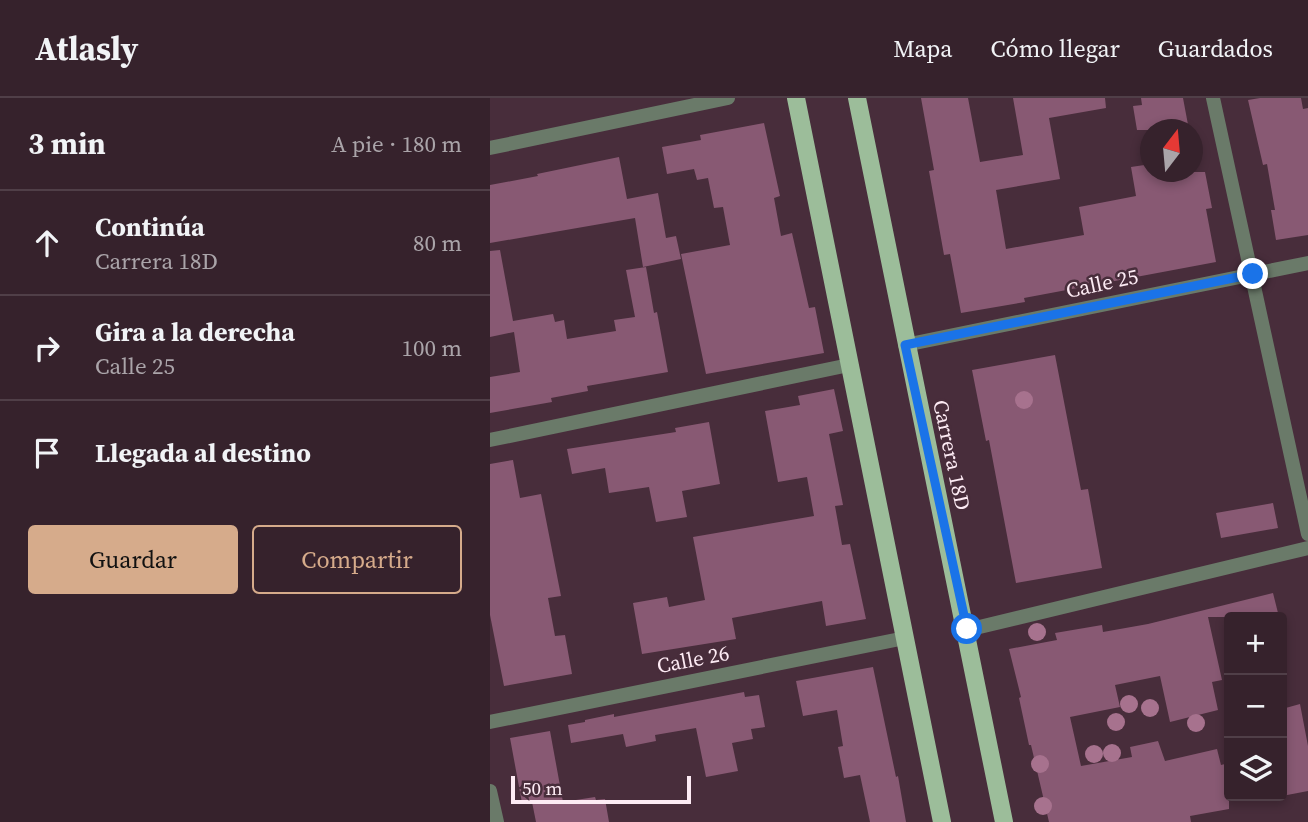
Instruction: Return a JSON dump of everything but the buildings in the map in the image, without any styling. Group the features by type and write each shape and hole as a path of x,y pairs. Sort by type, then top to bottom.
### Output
{"main road":[{"path":"796,98 942,822"},
{"name":"Carrera 18D","path":"857,98 905,345 967,629 1004,822"}],"street":[{"path":"490,148 728,98"},
{"path":"1213,98 1308,534"},
{"name":"Calle 25","path":"905,345 1308,263"},
{"path":"490,440 849,365"},
{"path":"967,629 1308,548"},
{"name":"Calle 26","path":"490,722 905,638"},
{"path":"490,791 497,822"}],"route":[{"path":"967,629 905,345 1253,274"}]}
